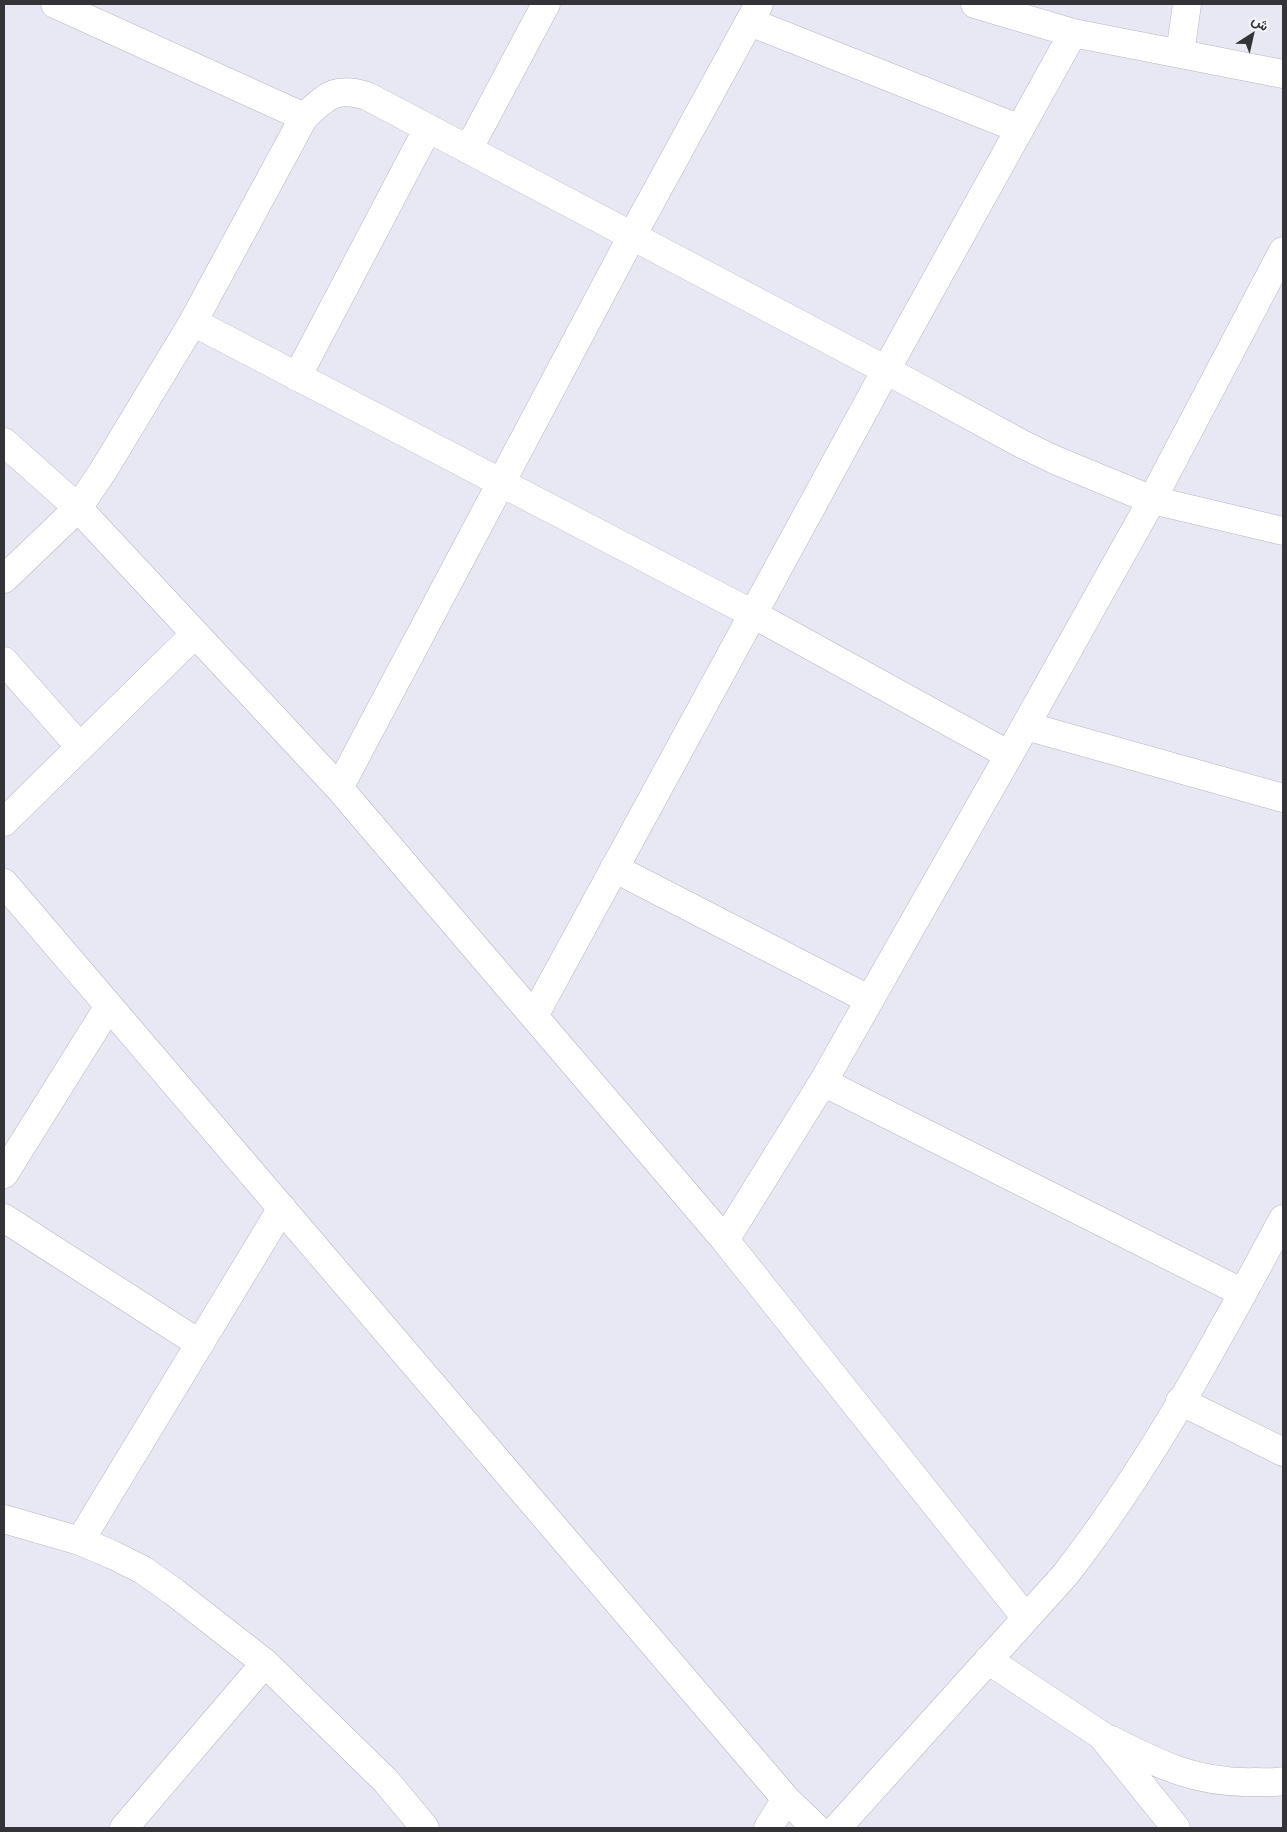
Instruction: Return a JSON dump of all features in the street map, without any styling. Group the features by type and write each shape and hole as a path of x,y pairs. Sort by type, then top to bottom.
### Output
{"street":[{"path":"55,4 304,117"},
{"path":"468,150 546,4"},
{"path":"975,4 1074,33 1283,74"},
{"path":"1180,54 1187,4"},
{"path":"339,788 632,236 754,13 1020,129"},
{"path":"534,1016 886,370 1074,33"},
{"path":"4,579 78,508 193,322 304,117 322,101 335,93 352,92 367,96 1055,460 1152,500 1283,531"},
{"path":"297,376 428,128"},
{"path":"725,1240 823,1082 1026,726 1152,500 1283,251"},
{"path":"193,322 753,614 1009,755"},
{"path":"4,442 78,508 339,788 725,1240 1026,1618"},
{"path":"4,822 195,634"},
{"path":"4,660 80,747"},
{"path":"1026,726 1283,798"},
{"path":"614,868 870,1000"},
{"path":"4,882 786,1799 816,1828"},
{"path":"4,1174 109,1006"},
{"path":"823,1082 1243,1293"},
{"path":"80,1541 282,1208"},
{"path":"4,1218 200,1344"},
{"path":"837,1828 1065,1574 1092,1540 1142,1468 1243,1293 1283,1219"},
{"path":"1180,1402 1283,1452"},
{"path":"4,1518 80,1541 113,1555 144,1570 174,1592 264,1663 386,1781 425,1828"},
{"path":"988,1660 1101,1735 1161,1765 1204,1779 1240,1783 1283,1781"},
{"path":"124,1828 264,1663"},
{"path":"1101,1735 1176,1828"},
{"path":"768,1828 786,1799"}]}
